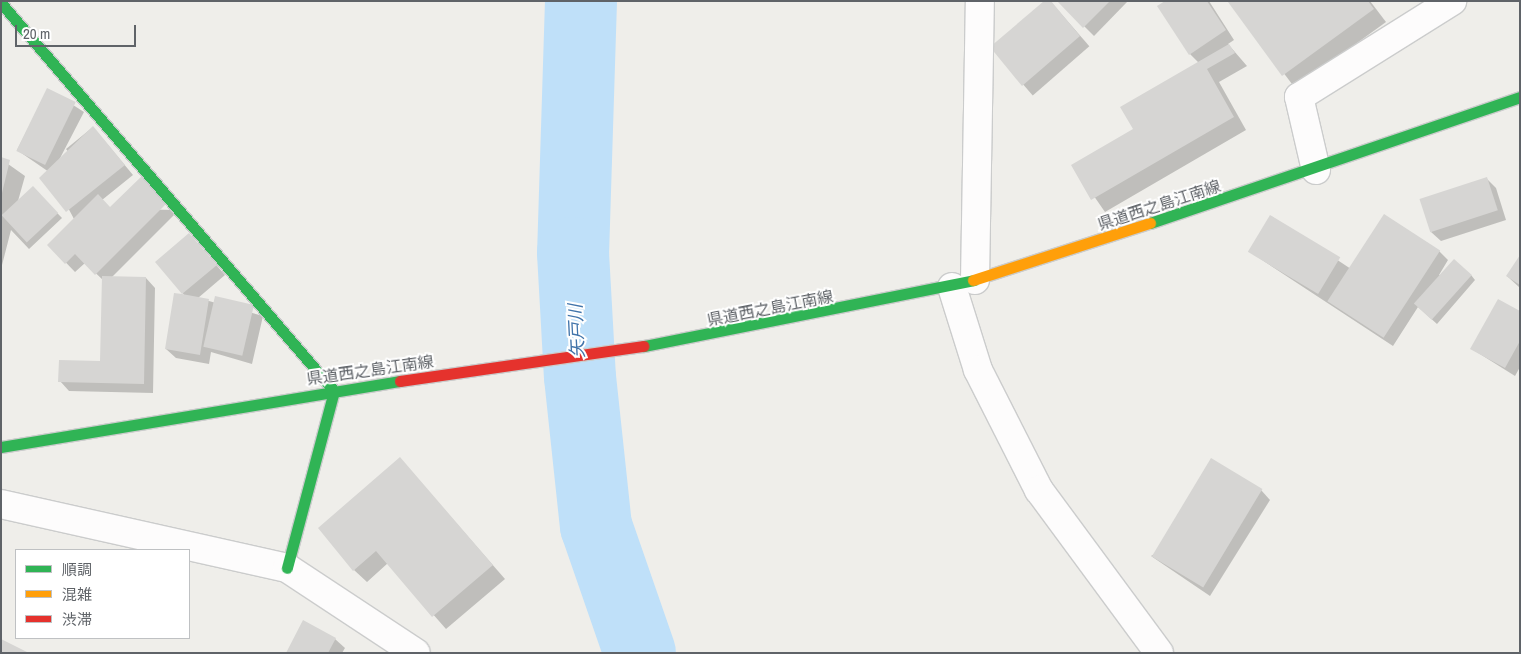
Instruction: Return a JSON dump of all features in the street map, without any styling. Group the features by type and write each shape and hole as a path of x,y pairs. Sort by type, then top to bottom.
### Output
{"main road":[{"path":"1,3 334,391 287,568"},
{"name":"県道西之島江南線","path":"1,447 334,391 683,340 963,283 1316,170 1520,97"}],"street":[{"path":"980,1 963,283 978,370 1039,490 1159,653"},
{"path":"1316,170 1299,97 1452,1"},
{"path":"1,504 287,568 416,653"}],"building":[{"path":"1044,1 1051,1 1080,36 1022,86 990,47"},
{"path":"1057,1 1110,1 1083,28"},
{"path":"1165,1 1207,1 1226,30 1189,55 1157,6"},
{"path":"1368,1 1374,9 1282,76 1228,2"},
{"path":"1229,44 1235,53 1207,69 1234,117 1091,200 1071,165 1133,129 1120,107"},
{"path":"47,88 76,102 45,165 16,151"},
{"path":"93,126 125,165 66,212 39,178"},
{"path":"1,157 10,160 2,193 1,192"},
{"path":"145,173 171,199 95,275 75,254 65,264 47,245 98,194 110,207"},
{"path":"1487,177 1498,210 1430,232 1419,199"},
{"path":"33,186 58,213 27,242 2,215"},
{"path":"1384,214 1440,250 1384,338 1327,301"},
{"path":"1270,215 1340,257 1318,294 1248,252"},
{"path":"189,233 217,265 182,294 155,262"},
{"path":"1520,255 1520,285 1506,276"},
{"path":"1454,259 1472,275 1432,320 1414,304"},
{"path":"102,276 146,277 144,384 58,382 59,360 100,361"},
{"path":"174,293 209,299 200,355 165,349"},
{"path":"215,296 254,305 242,356 203,347"},
{"path":"1498,299 1520,311 1520,341 1505,368 1470,349"},
{"path":"400,457 493,565 432,617 376,551 353,571 318,528"},
{"path":"1211,458 1262,489 1203,587 1152,557"},
{"path":"303,620 336,638 328,653 286,653"},
{"path":"1,639 29,653 1,653"}],"waterway":[{"name":"矢戸川","path":"581,1 573,253 580,377 596,526 640,653"}],"traffic: fast":[{"path":"1,3 334,391 287,568"},
{"path":"1150,223 1520,97"},
{"path":"644,346 973,280"},
{"path":"1,447 400,381"}],"traffic: slow":[{"path":"973,280 1150,223"}],"traffic: jam":[{"path":"400,381 644,346"}]}
